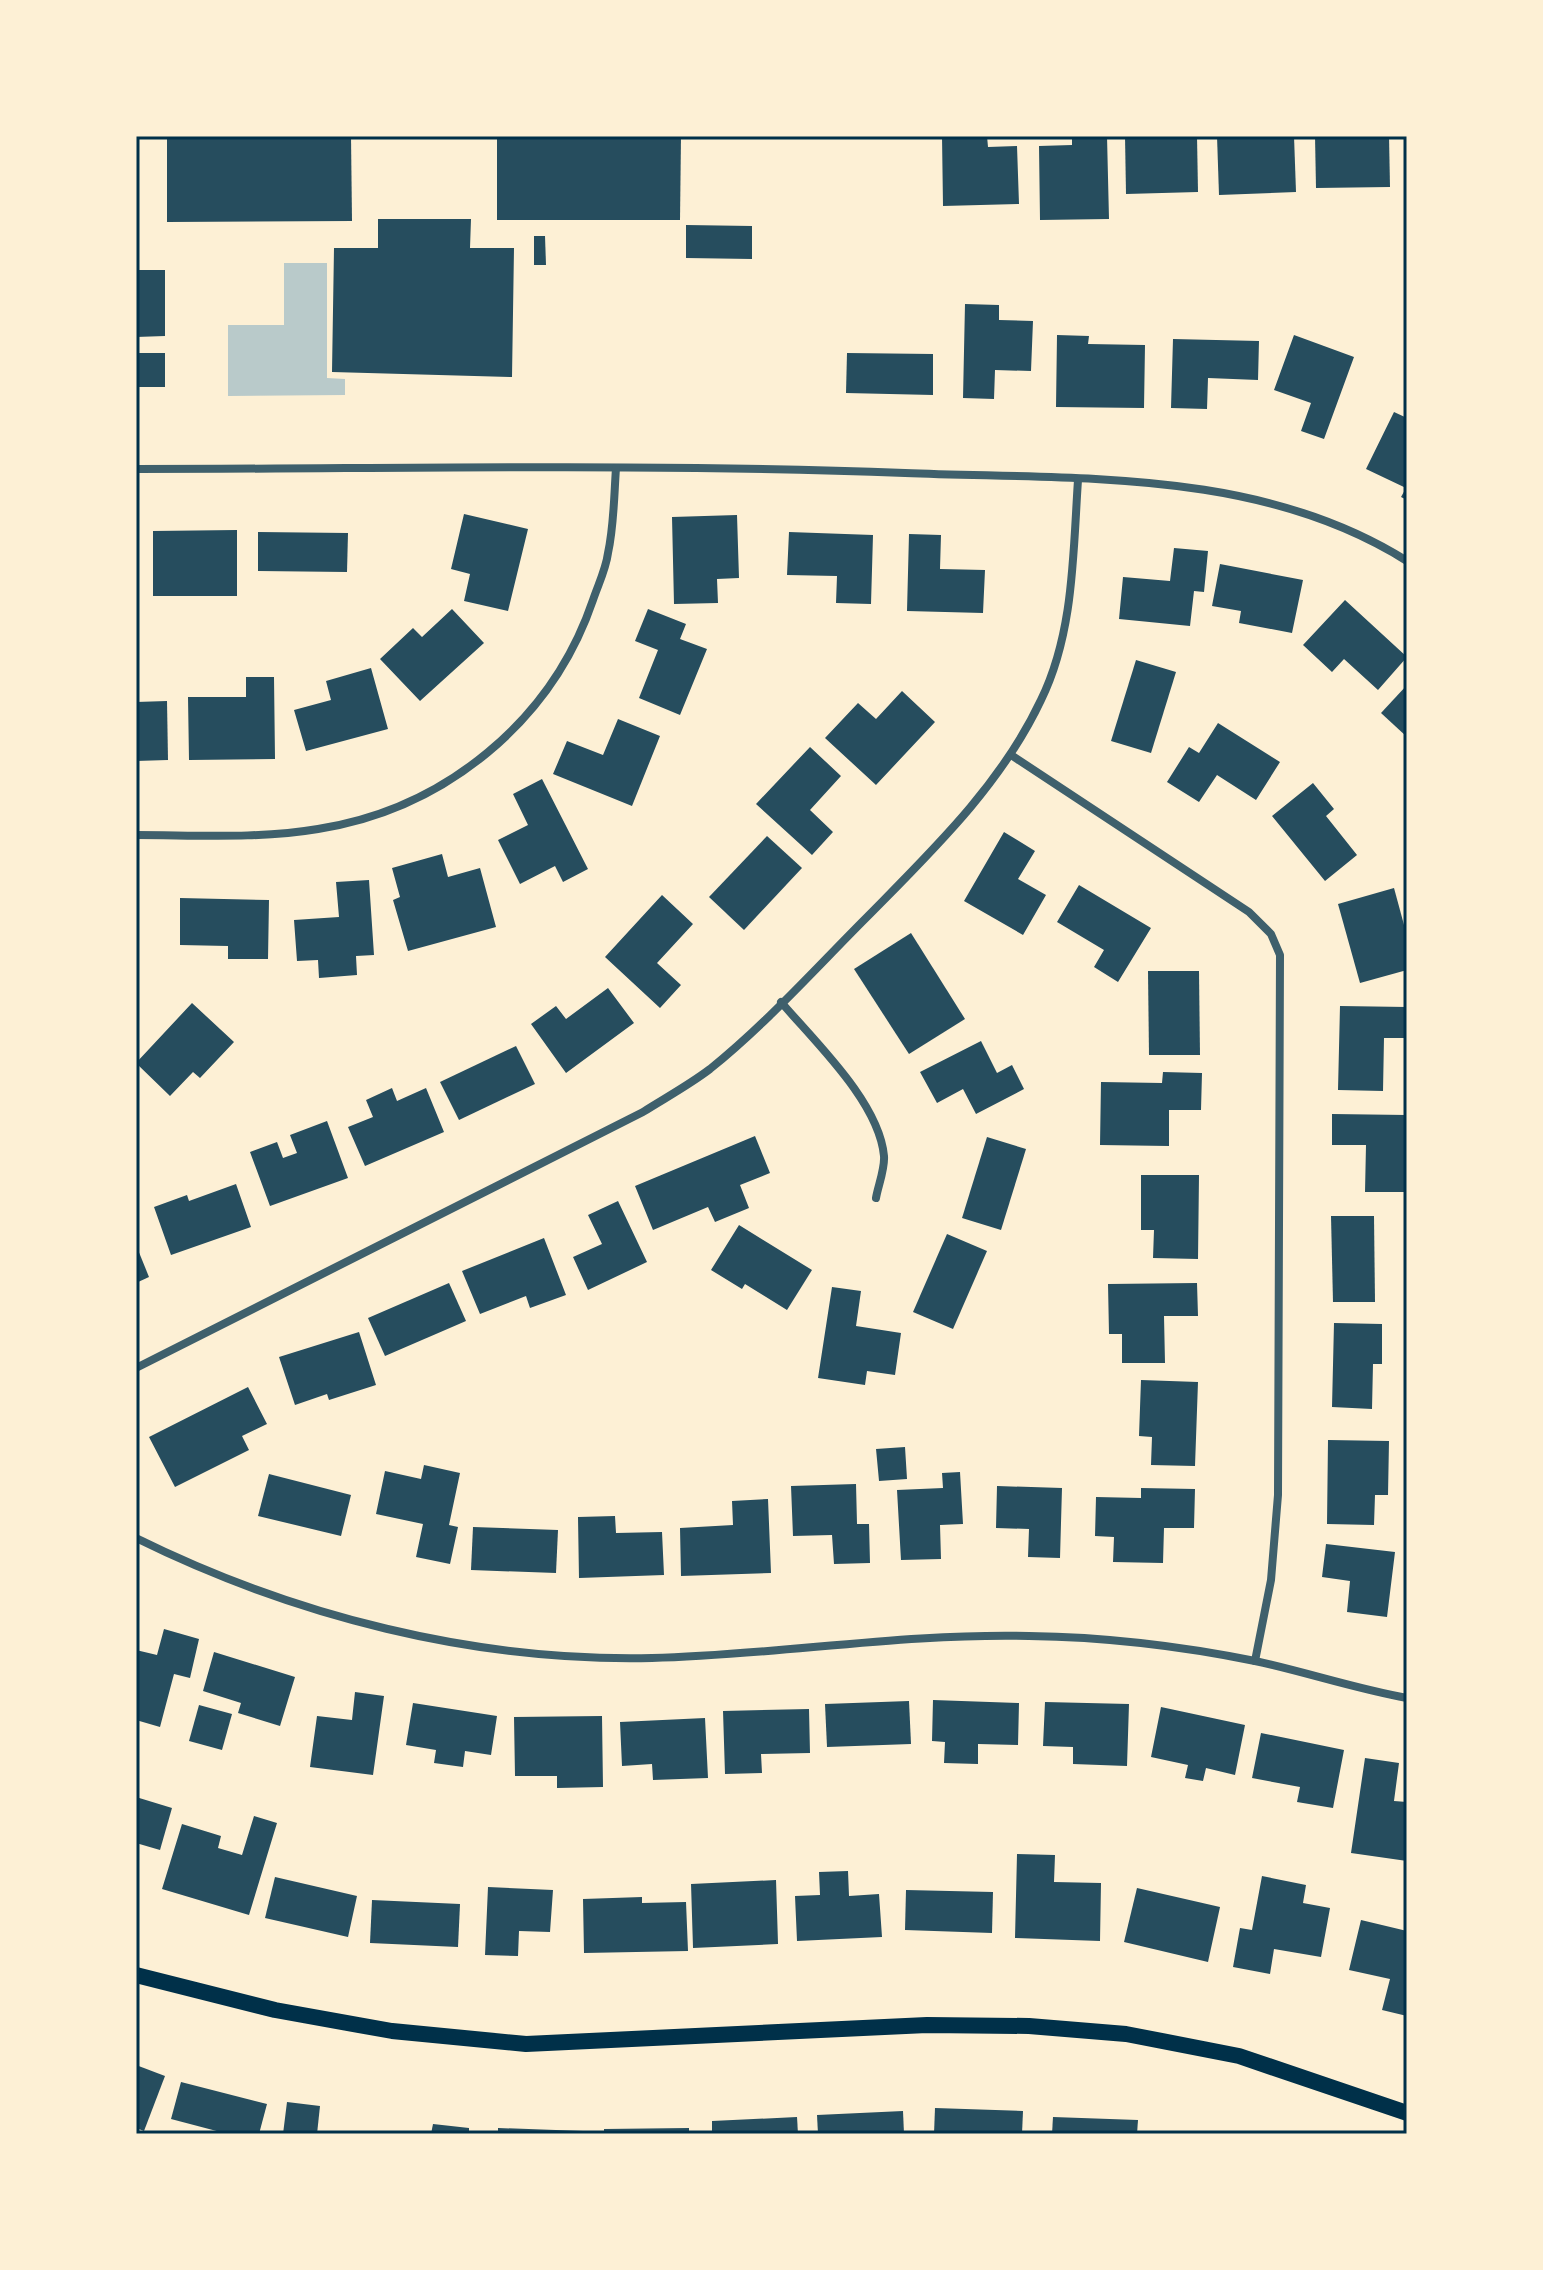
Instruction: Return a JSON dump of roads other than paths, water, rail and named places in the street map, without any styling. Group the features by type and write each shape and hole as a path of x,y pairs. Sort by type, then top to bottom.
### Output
{"main road":[{"path":"136,1975 275,2010 392,2031 526,2044 927,2025 1029,2026 1126,2034 1239,2056 1407,2113"}],"street":[{"path":"136,835 266,835 319,829 392,812 467,771 530,713 580,637 608,555 616,468"},
{"path":"136,469 798,469 1197,486 1291,506 1382,545 1407,561"},
{"path":"136,1368 643,1112 709,1069 781,1002 944,839 1011,755 1043,698 1063,636 1071,590 1078,480"},
{"path":"1011,755 1249,912 1271,934 1280,955 1278,1495 1271,1580 1255,1661"},
{"path":"781,1002 836,1066 875,1123 885,1158 876,1198"},
{"path":"136,1538 200,1570 321,1612 455,1642 542,1653 651,1658 926,1638 1029,1636 1139,1643 1255,1661 1407,1698"}]}
